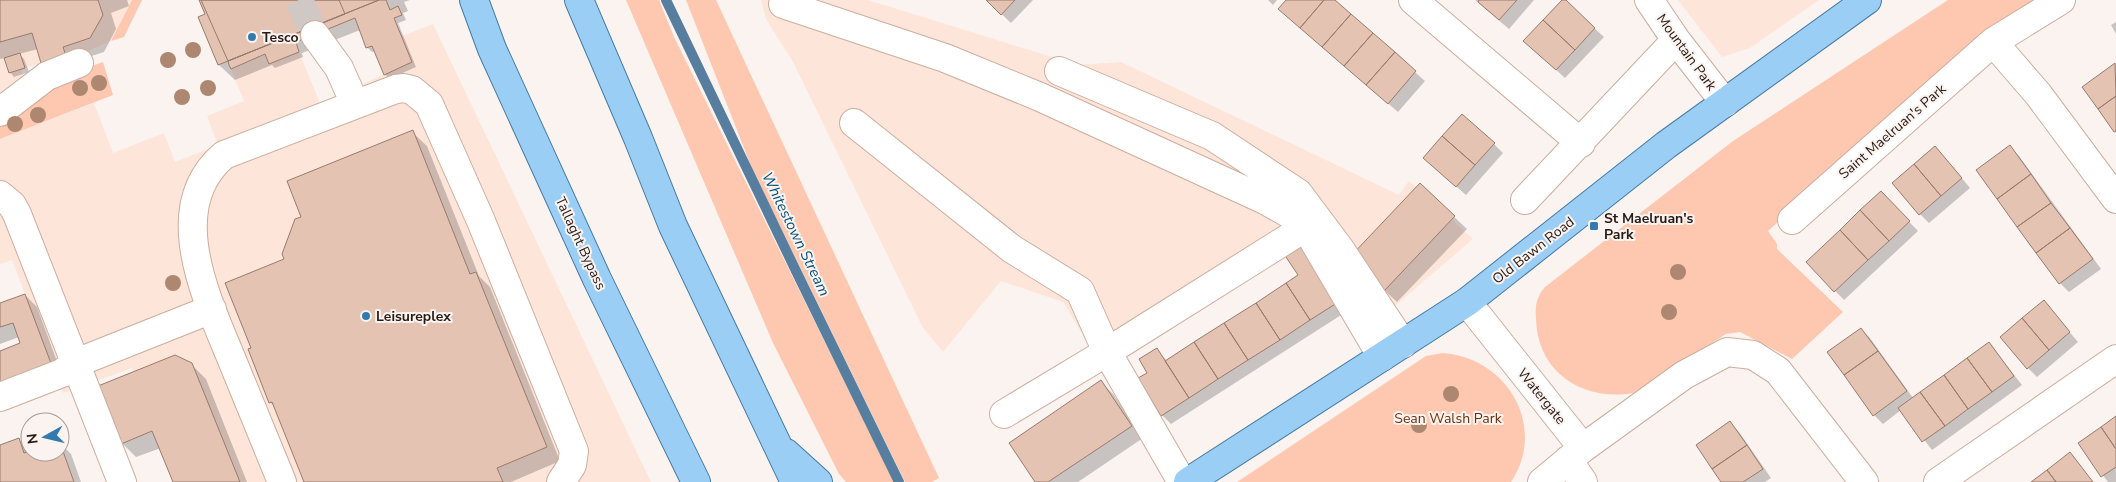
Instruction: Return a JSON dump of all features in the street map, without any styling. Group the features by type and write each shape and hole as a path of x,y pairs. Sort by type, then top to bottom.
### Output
{"main road":[{"name":"Tallaght Bypass","path":"474,0 492,49 593,270 696,482"},
{"path":"579,0 673,226 795,482"},
{"name":"Old Bawn Road","path":"1188,482 1467,302 1724,103 1867,0"},
{"path":"778,445 818,482"}],"street":[{"path":"1413,0 1581,143"},
{"name":"Mountain Park","path":"1650,0 1676,40 1724,103"},
{"name":"Saint Maelruan's Park","path":"1792,220 1993,42 2061,0"},
{"path":"784,4 945,58 1040,97 1265,200 1302,221 1392,350"},
{"path":"315,35 339,68 355,104"},
{"path":"1525,200 1581,143 1676,40"},
{"path":"1993,42 2038,94 2116,199"},
{"path":"0,112 47,76 79,63"},
{"path":"1058,71 1212,136 1298,193 1340,249 1392,350"},
{"path":"282,482 200,279 192,234 196,202 214,165 224,155 355,104 404,88 412,90 424,98 461,174 574,451 572,465 561,482"},
{"path":"854,123 1012,249 1080,291 1107,352 1182,482"},
{"path":"0,195 12,205 17,214 122,482"},
{"path":"1004,414 1107,352 1306,227"},
{"name":"Watergate","path":"1467,302 1578,463"},
{"path":"0,397 62,373 76,363 212,309"},
{"path":"1542,482 1578,463 1684,375 1728,352 1753,355 1778,371 1864,482"},
{"path":"1938,482 2116,359"}],"shaded area":[{"path":"0,0 132,0 111,41 87,51 21,69 26,87 0,99"},
{"path":"761,0 868,0 1078,65 1121,62 1399,195 1409,181 1473,239 1375,323 1309,218 1094,353 1063,302 1001,281 943,352 923,328 793,62 766,19"},
{"path":"1678,0 1819,0 1750,48 1722,57"},
{"path":"433,24 651,482 177,482 132,368 63,393 12,260 0,264 0,139 94,103 113,153 164,133 175,162 218,145 207,116 244,101 231,69 265,54 269,64 299,52 320,103 412,62 402,36"}],"green space":[{"path":"132,0 142,0 124,37 111,41"},
{"path":"626,0 659,0 674,37 894,482 846,482 839,474 773,343"},
{"path":"686,0 716,0 939,478 932,482 905,482 753,171"},
{"path":"1948,0 2061,0 1795,206 1768,231 1777,244 1777,249 1843,312 1792,359 1740,332 1726,334 1633,393 1615,395 1597,393 1581,388 1566,379 1554,368 1538,338 1537,302 1545,287 1733,141"},
{"path":"103,62 113,95 0,139 0,122 61,77"},
{"name":"Sean Walsh Park","path":"1443,353 1466,358 1486,367 1502,381 1515,398 1523,418 1525,439 1521,461 1511,482 1237,482 1426,356"}],"building":[{"path":"0,0 98,0 103,15 90,38 63,47 66,56 41,63 32,33 0,42"},
{"name":"Tesco","path":"199,0 379,0 218,65 198,17 205,14"},
{"name":"Tesco","path":"201,0 339,0 345,14 228,61"},
{"path":"379,0 386,0 390,10 398,6 402,15 394,18 412,62 384,75 372,46 366,48 355,18 296,42 299,52 269,64 265,54 231,69 229,65 228,61"},
{"path":"986,0 1015,0 1001,15"},
{"path":"1286,0 1324,0 1300,28 1278,9"},
{"path":"1324,0 1335,0 1351,14 1322,47 1300,28"},
{"path":"1479,0 1517,0 1499,20 1478,2"},
{"path":"1562,0 1566,0 1595,28 1575,50 1543,20"},
{"path":"1351,14 1373,33 1344,66 1322,47"},
{"path":"1543,20 1575,50 1556,70 1523,41"},
{"path":"1373,33 1395,52 1366,85 1344,66"},
{"path":"1395,52 1416,71 1388,104 1366,85"},
{"path":"20,53 25,68 9,73 4,58"},
{"path":"2115,63 2116,96 2098,109 2082,87"},
{"path":"2116,96 2116,131 2114,132 2098,109"},
{"path":"1462,114 1495,143 1475,165 1442,136"},
{"name":"Leisureplex","path":"413,130 470,274 476,272 547,447 497,468 503,482 304,482 272,402 269,403 248,349 251,348 225,283 284,259 282,254 295,219 301,217 287,181"},
{"path":"1442,136 1475,165 1456,187 1423,158"},
{"path":"2010,145 2031,174 1997,199 1976,170"},
{"path":"1935,146 1962,178 1941,196 1914,164"},
{"path":"1914,164 1941,196 1919,215 1892,183"},
{"path":"2031,174 2051,203 2017,227 1997,199"},
{"path":"1420,183 1455,216 1384,291 1349,258"},
{"path":"1881,191 1910,221 1889,241 1860,210"},
{"path":"2051,203 2070,228 2036,253 2017,227"},
{"path":"1860,210 1889,241 1868,260 1840,230"},
{"path":"2070,228 2093,259 2059,284 2036,253"},
{"path":"1840,230 1868,260 1834,292 1806,262"},
{"path":"1303,243 1340,301 1310,320 1286,283 1298,275 1284,254"},
{"path":"1286,283 1310,320 1280,340 1256,303"},
{"path":"25,294 52,366 0,386 0,351 20,343 13,323 0,327 0,303"},
{"path":"2044,300 2070,332 2049,350 2022,318"},
{"path":"1256,303 1280,340 1248,360 1224,323"},
{"path":"2022,318 2049,350 2027,369 2000,337"},
{"path":"1224,323 1248,360 1218,379 1194,342"},
{"path":"1861,328 1878,351 1844,375 1827,352"},
{"path":"1194,342 1218,379 1189,398 1165,361"},
{"path":"1989,342 2014,376 1992,392 1967,358"},
{"path":"1157,348 1189,398 1161,416 1138,378 1147,373 1139,359"},
{"path":"1878,351 1907,391 1873,416 1844,375"},
{"path":"175,355 192,363 240,482 173,482 152,431 121,444 98,386"},
{"path":"1967,358 1992,392 1968,409 1944,375"},
{"path":"1944,375 1968,409 1945,426 1920,392"},
{"path":"1101,380 1132,426 1048,482 1035,482 1009,443"},
{"path":"1920,392 1945,426 1922,442 1898,408"},
{"path":"2116,416 2116,449 2101,427"},
{"path":"1730,421 1747,445 1712,469 1696,445"},
{"path":"2101,427 2116,449 2116,467 2101,477 2078,443"},
{"path":"19,438 20,462 67,462 74,482 0,482 0,445"},
{"path":"1747,445 1763,469 1743,482 1721,482 1712,469"},
{"path":"2070,452 2093,482 2056,482 2047,470"},
{"path":"2047,470 2056,482 2031,482"}],"waterway":[{"name":"Whitestown Stream","path":"666,0 899,482"}],"tunnel":[{"path":"299,0 315,35"}],"place":[{"name":"Tesco","path":"252,37"},
{"name":"St Maelruan's Park","path":"1594,226"},
{"name":"Leisureplex","path":"366,316"}]}
